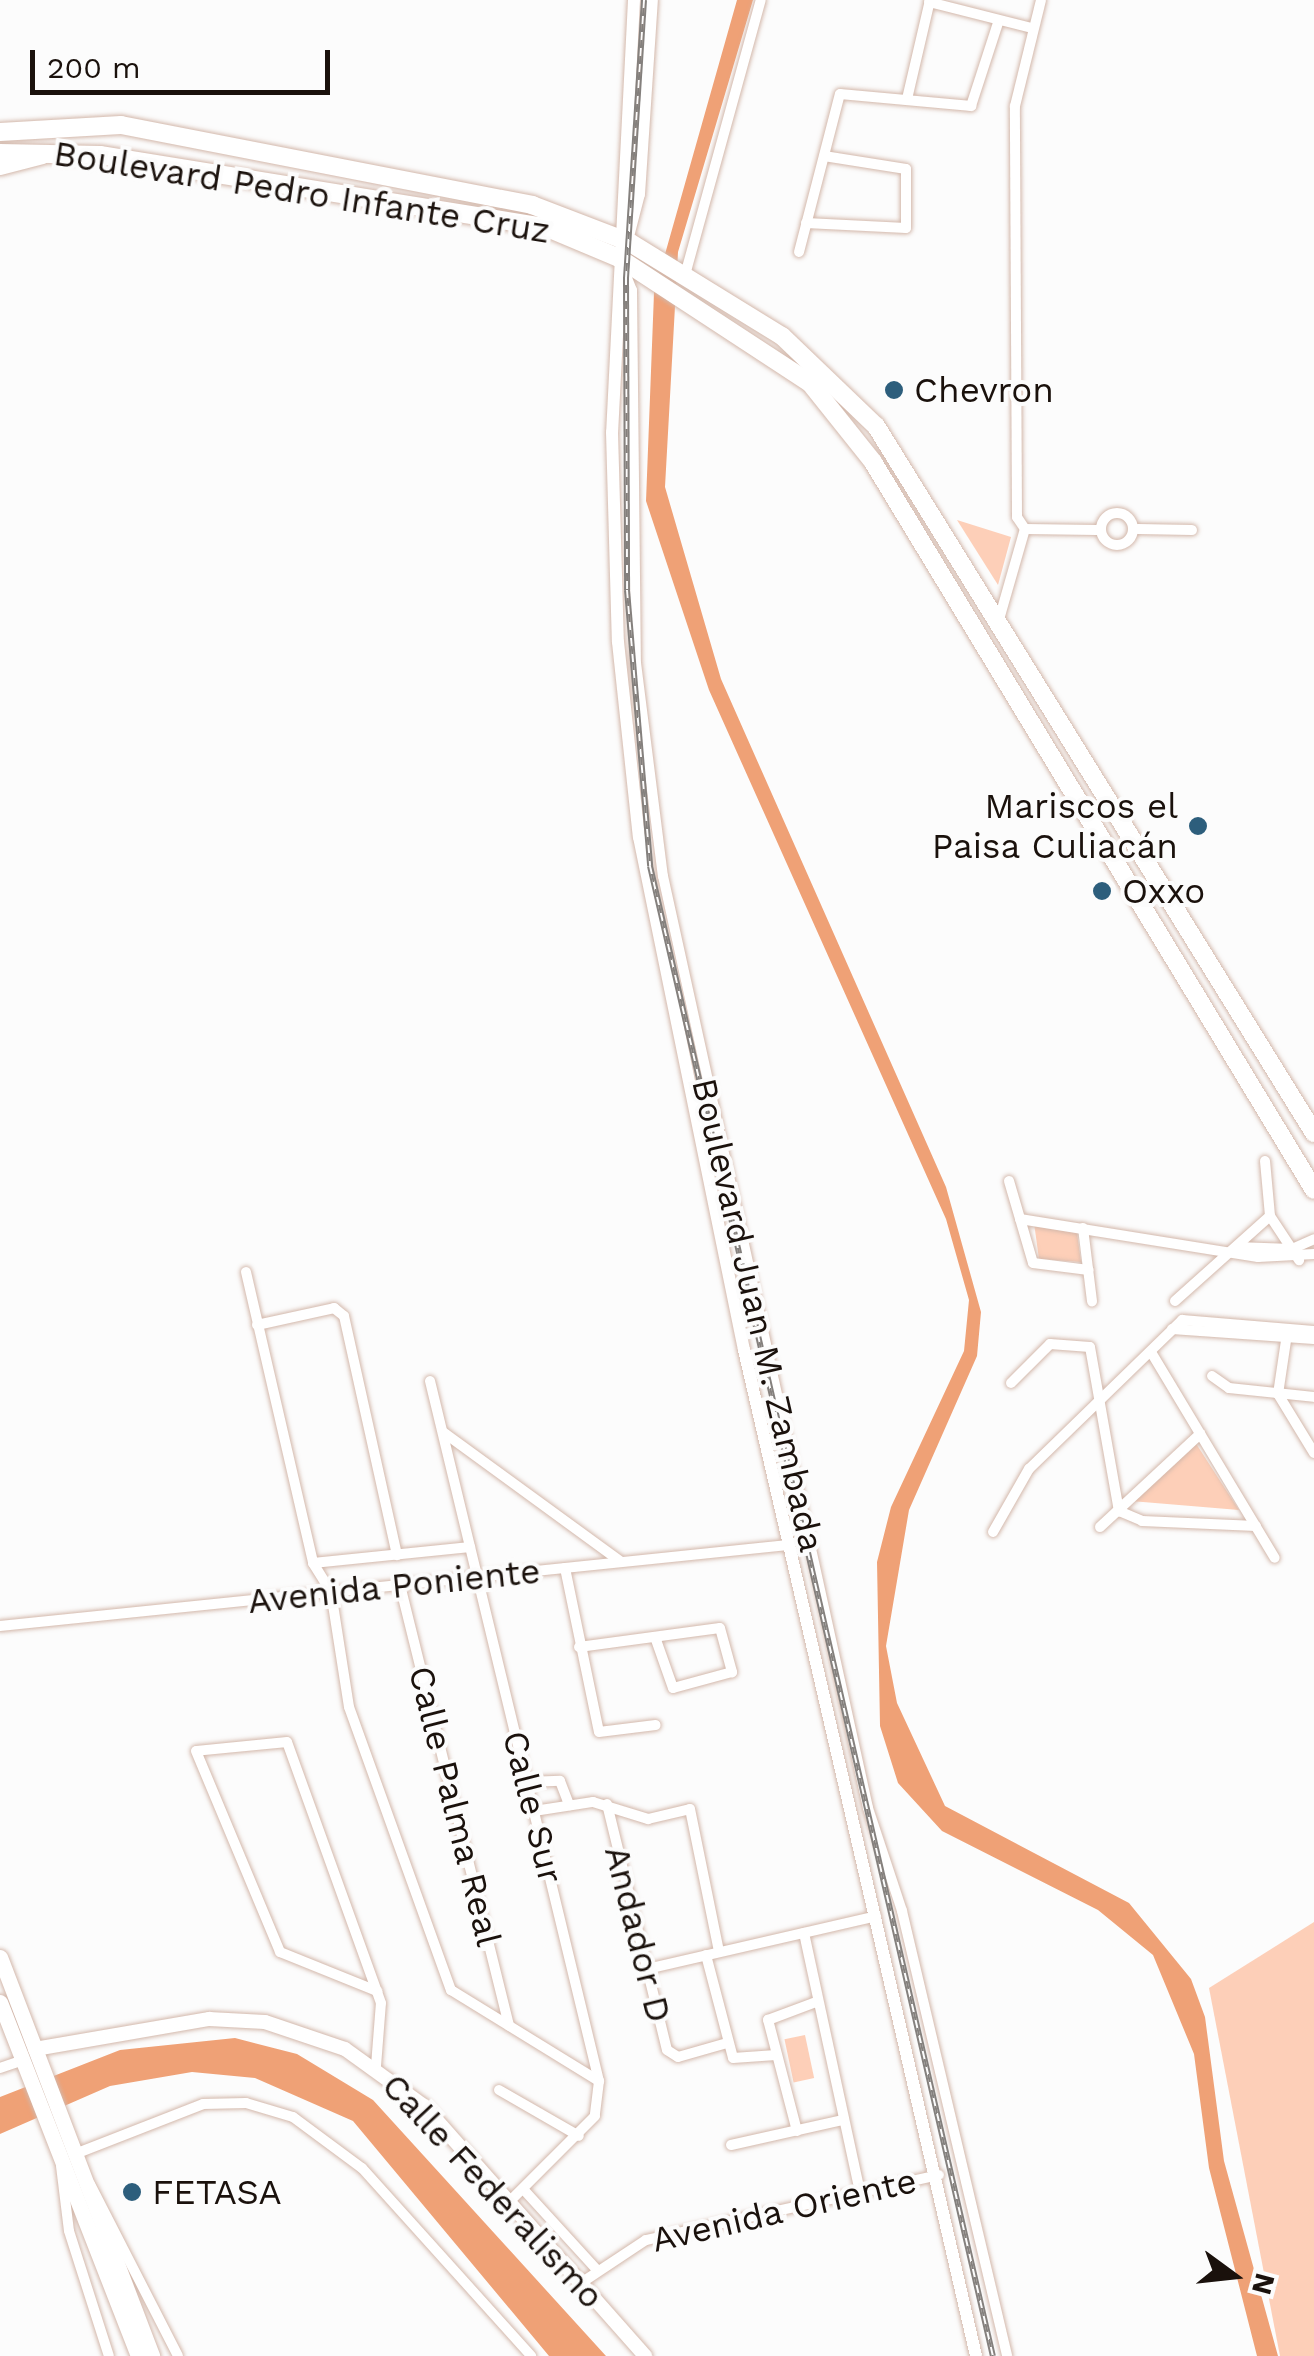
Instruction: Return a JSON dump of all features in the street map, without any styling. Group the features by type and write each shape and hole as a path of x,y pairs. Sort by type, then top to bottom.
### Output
{"highway":[{"path":"0,123 36,124"},
{"name":"Boulevard Pedro Infante Cruz","path":"0,132 36,124 196,137 504,198 622,246 647,275 681,280 848,392 998,624 1314,1133"},
{"name":"Boulevard Pedro Infante Cruz","path":"0,154 52,152 516,220 648,254 681,280 786,365 845,420 1314,1190"},
{"path":"0,166 52,152"}],"main road":[{"path":"0,1957 29,2054 138,2356"},
{"path":"0,2002 29,2054"},
{"name":"Calle Federalismo","path":"29,2054 171,2022 238,2019 320,2038 376,2066 510,2201 645,2356"},
{"path":"68,2157 83,2177 152,2356"}],"street":[{"name":"Boulevard Juan M. Zambada","path":"634,0 622,246 616,598 639,837 788,1545 940,2175 976,2356"},
{"name":"Boulevard Juan M. Zambada","path":"652,0 622,246 632,290 636,662 662,876 868,1808 902,1911 1007,2356"},
{"path":"681,280 761,0"},
{"path":"1026,529 1016,516 1015,106 1041,0"},
{"path":"906,99 929,1 1032,28"},
{"path":"799,252 840,94 976,104 999,20"},
{"path":"806,223 906,228 906,169 824,156"},
{"path":"1097,530 1115,515 1138,529 1192,530"},
{"path":"1026,529 1097,530 1118,543 1138,529"},
{"path":"998,624 1026,529"},
{"path":"1264,1162 1270,1216 1299,1260"},
{"path":"1009,1182 1035,1265 1088,1270"},
{"path":"1175,1301 1270,1216"},
{"path":"1020,1220 1299,1260 1314,1254"},
{"path":"1083,1228 1092,1301"},
{"path":"1232,1249 1292,1249 1314,1239"},
{"path":"246,1272 313,1563 331,1592 350,1707 452,1990 600,2081 595,2116 510,2201"},
{"path":"257,1325 334,1308 344,1316 397,1555"},
{"path":"993,1532 1018,1481 1172,1329 1314,1331"},
{"path":"1288,1332 1314,1339"},
{"path":"1288,1332 1278,1394 1314,1452"},
{"path":"1011,1383 1050,1344 1086,1346 1102,1397 1119,1512"},
{"path":"1150,1352 1275,1558"},
{"path":"1212,1376 1278,1394 1314,1397"},
{"name":"Calle Sur","path":"430,1381 600,2081"},
{"path":"442,1431 621,1562"},
{"path":"1100,1527 1200,1434"},
{"path":"1119,1512 1142,1521 1256,1526"},
{"name":"Avenida Poniente","path":"0,1626 788,1545"},
{"path":"313,1563 470,1547"},
{"path":"564,1568 579,1647 607,1737 656,1725"},
{"name":"Calle Palma Real","path":"400,1585 509,2026"},
{"path":"579,1647 718,1628 732,1672 673,1688 655,1637"},
{"path":"376,1991 280,1952 195,1754 286,1739 376,1991 376,2066"},
{"path":"527,1782 557,1779 569,1805"},
{"path":"534,1811 607,1804 648,1818 690,1809 719,1952"},
{"name":"Andador D","path":"607,1804 667,2050 678,2057 727,2043"},
{"path":"647,1969 876,1916"},
{"path":"804,1933 860,2191"},
{"path":"706,1956 727,2043 744,2064 776,2055"},
{"path":"796,2131 770,2015 816,2002"},
{"path":"0,2068 29,2054"},
{"path":"498,2090 579,2136"},
{"path":"108,2356 69,2231 68,2157 203,2104 246,2103 293,2117 373,2178 531,2356"},
{"path":"731,2145 843,2120"},
{"name":"Avenida Oriente","path":"581,2283 646,2240 940,2175"},
{"path":"83,2177 108,2208 178,2356"},
{"path":"524,2190 597,2270"}],"shaded area":[{"path":"737,0 753,0 678,252 665,487 721,679 946,1187 981,1312 977,1356 909,1510 886,1646 897,1703 945,1806 1129,1903 1191,1979 1205,2017 1224,2161 1278,2356 1257,2356 1209,2168 1194,2054 1153,1955 1098,1910 942,1831 898,1783 880,1726 877,1562 891,1507 964,1351 969,1300 946,1219 709,690 646,501 654,293"},
{"path":"957,520 1011,537 998,585"},
{"path":"1034,1223 1076,1226 1081,1262 1039,1259"},
{"path":"1195,1442 1239,1510 1131,1501"},
{"path":"1314,1922 1314,2356 1280,2356 1209,1988"},
{"path":"805,2035 814,2078 794,2082 784,2039"},
{"path":"235,2038 297,2054 373,2100 606,2356 549,2356 353,2121 255,2078 192,2072 110,2086 0,2134 0,2097 120,2050"}],"railway":[{"path":"644,0 626,277 627,590 650,866 993,2356"}],"place":[{"name":"Chevron","path":"894,390"},
{"name":"Mariscos el Paisa Culiacán","path":"1198,826"},
{"name":"Oxxo","path":"1102,891"},
{"name":"FETASA","path":"132,2192"}]}
